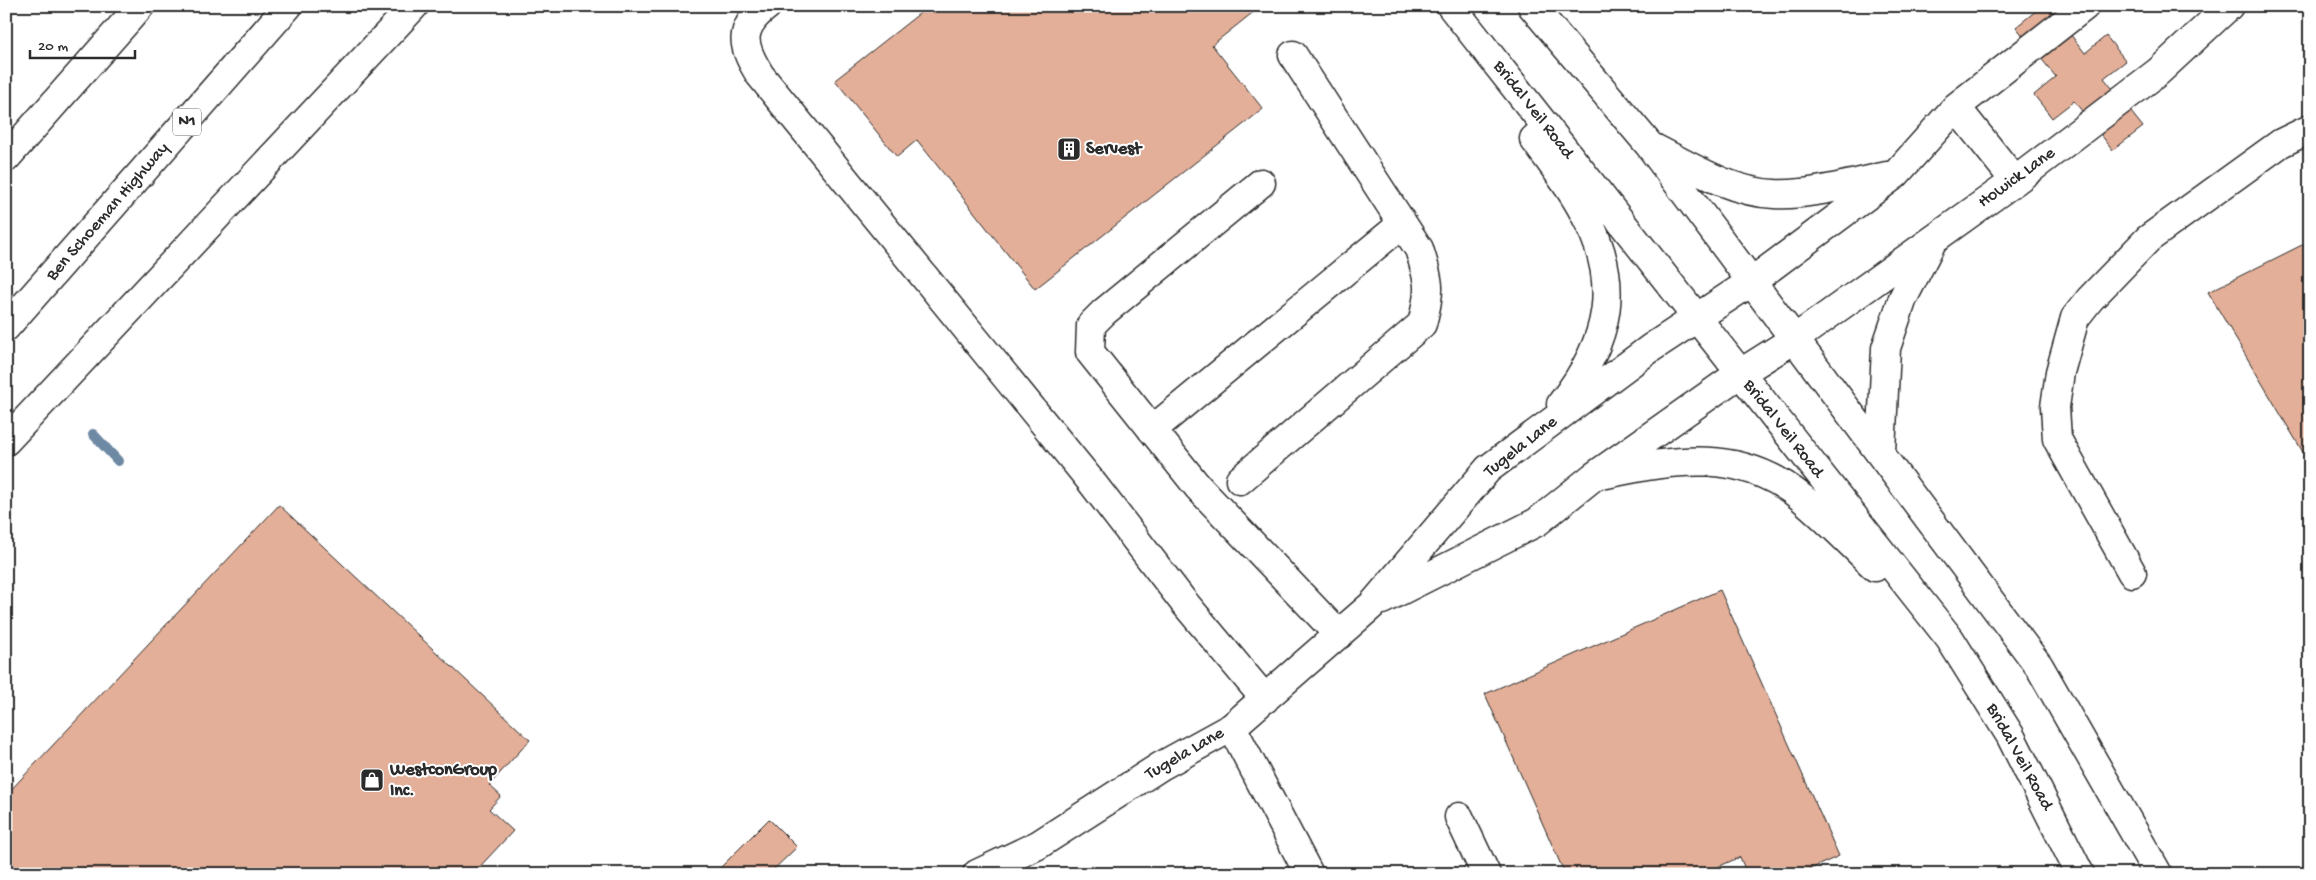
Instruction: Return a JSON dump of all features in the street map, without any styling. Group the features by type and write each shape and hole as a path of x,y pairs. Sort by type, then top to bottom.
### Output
{"main road":[{"name":"Ben Schoeman Highway","path":"6,328 288,6"},
{"path":"6,441 414,6"},
{"path":"767,6 754,17 745,37 746,53 760,75 1090,480 1183,601 1265,699"},
{"path":"1442,6 1583,210 1602,252 1607,285 1605,317 1595,352 1582,378 1542,429"},
{"name":"Bridal Veil Road","path":"1451,6 1739,374 1950,639 2010,735 2080,874"},
{"path":"1532,6 1650,146 1751,282 1796,338 2038,666 2158,874"},
{"path":"1751,282 1896,174 1956,107 2085,6"},
{"name":"Howick Lane","path":"1739,374 1796,338 2015,180 2158,72 2229,6"},
{"path":"6,158 132,11"},
{"path":"1240,480 1422,324 1430,297 1427,273 1419,249 1294,55"},
{"path":"1956,107 2015,180"},
{"path":"2132,574 2057,439 2055,407 2060,372 2075,318 2090,299 2148,238 2281,143 2310,129"},
{"path":"1650,146 1715,178 1743,189 1775,194 1834,188 1896,174"},
{"path":"1261,183 1104,312 1091,325 1090,352 1198,487 1338,634"},
{"path":"1152,430 1402,224"},
{"path":"1881,452 1886,348 1903,298 1935,236"},
{"name":"Tugela Lane","path":"978,874 1038,845 1161,766 1232,727 1372,605 1488,469 1651,348 1751,282"},
{"name":"Tugela Lane","path":"1372,605 1537,522 1593,477 1739,374"},
{"path":"1593,477 1654,464 1692,460 1716,461 1746,466 1801,497 1950,639"},
{"path":"1232,727 1309,874"},
{"path":"1459,817 1486,874"}],"building":[{"name":"Servest","path":"929,6 1261,6 1212,45 1263,109 1035,289 917,140 897,157 835,80"},
{"path":"2042,6 2048,6 2085,53 2106,36 2126,61 2104,78 2143,127 2113,150 2074,101 2052,118 2034,95 2056,77 2016,27"},
{"path":"2310,241 2310,464 2208,292"},
{"path":"279,505 530,740 489,785 501,796 489,809 513,831 473,874 12,874 6,869 6,795"},
{"path":"1720,590 1839,856 1799,874 1747,874 1740,857 1702,874 1565,874 1485,694"},
{"path":"769,819 797,847 769,874 724,874 719,869"}],"waterway":[{"path":"93,434 118,461"}],"place":[{"name":"Servest","path":"1069,149"},
{"name":"WestconGroup Inc.","path":"372,780"}]}
